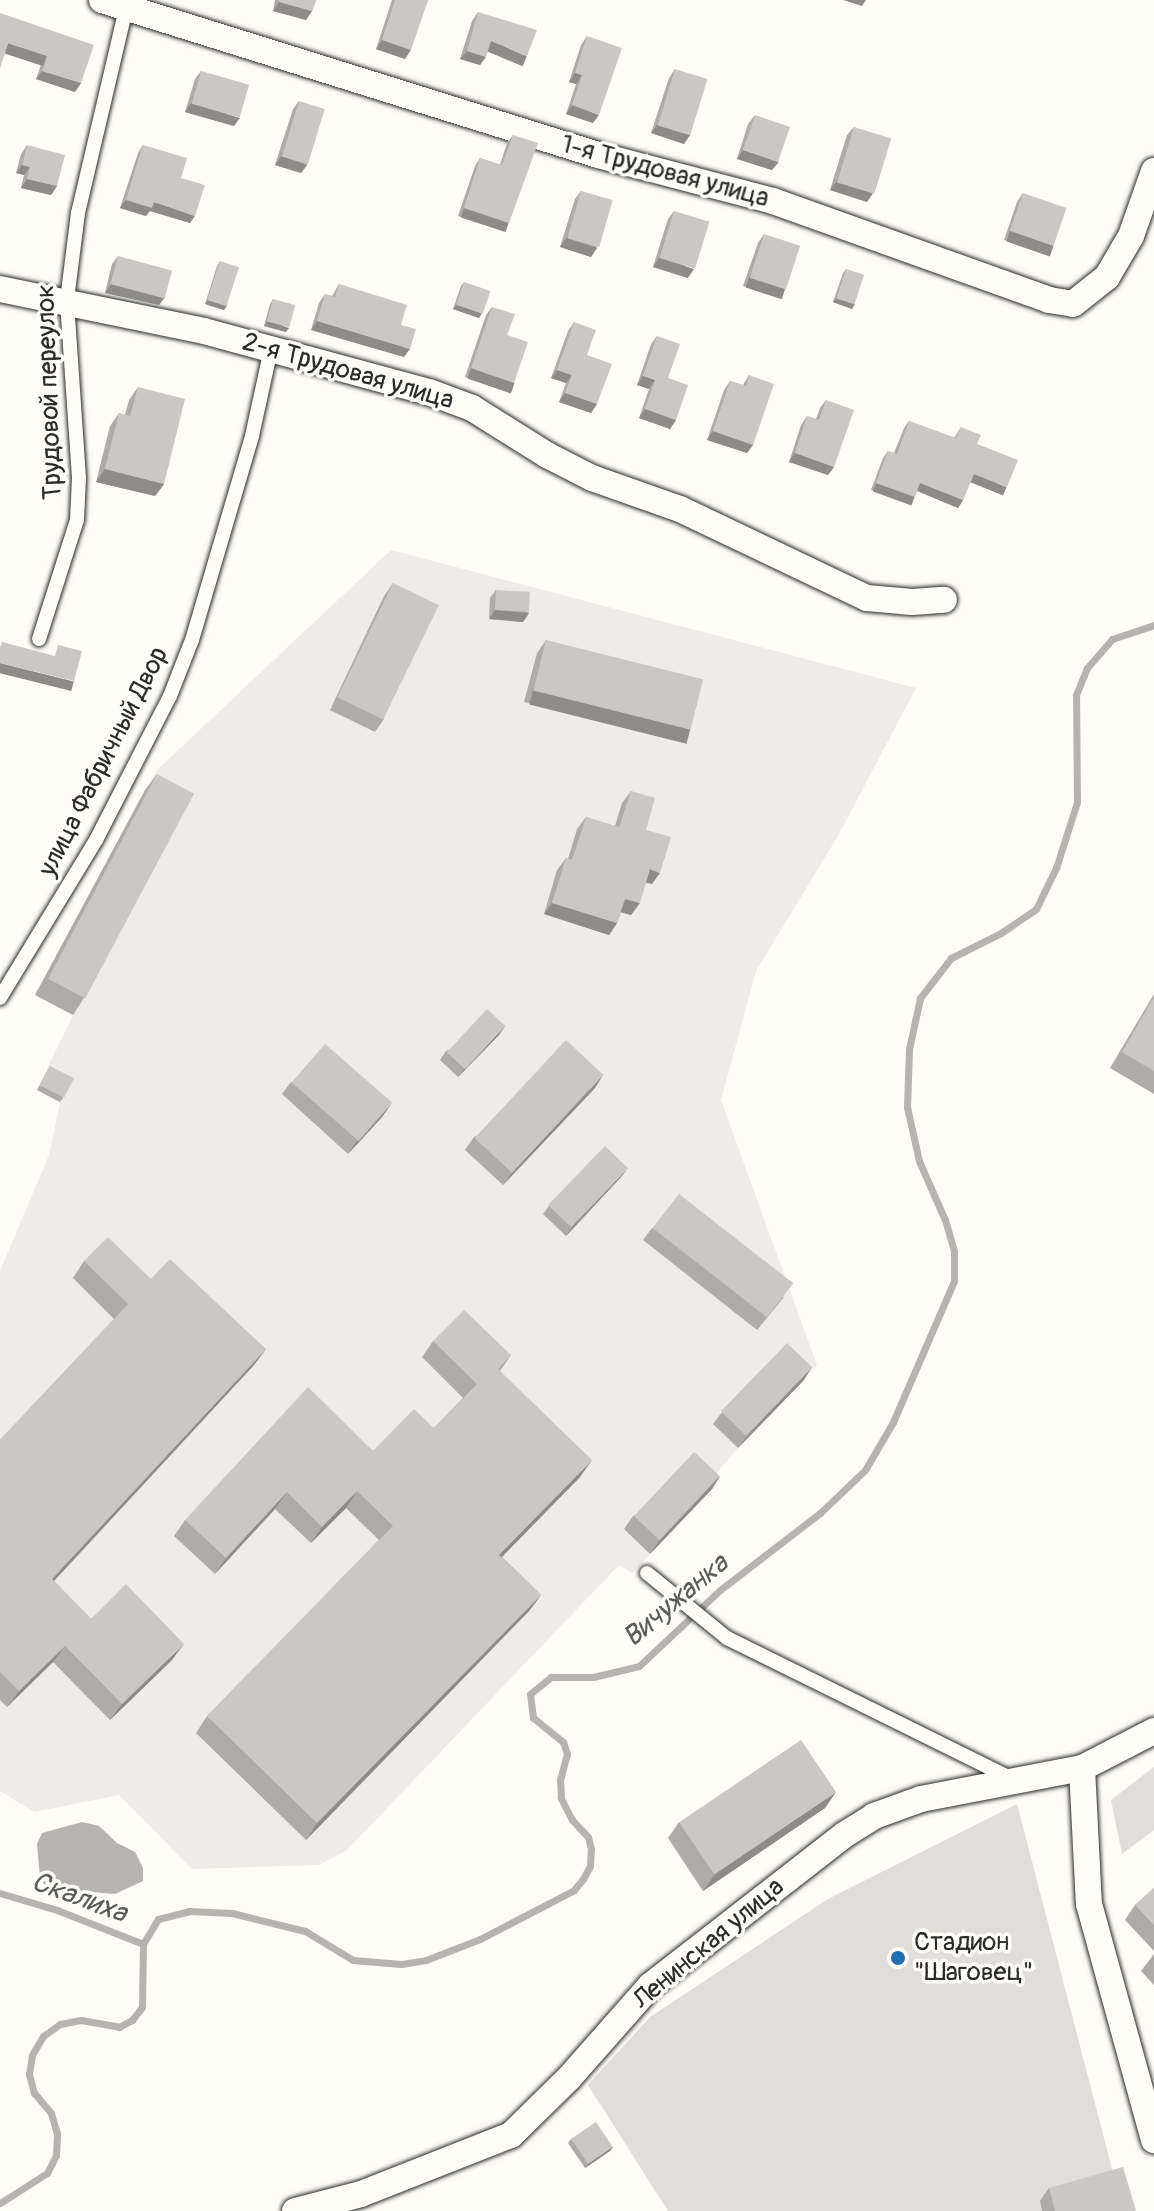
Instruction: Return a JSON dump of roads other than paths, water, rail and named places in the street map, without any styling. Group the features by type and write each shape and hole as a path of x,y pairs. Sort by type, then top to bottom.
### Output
{"street":[{"name":"1-я Трудовая улица","path":"119,3 598,155 773,201 978,278 1073,304 1107,277 1131,236 1154,171"},
{"name":"2-я Трудовая улица","path":"0,289 67,300 374,375 472,408 547,455 592,478 680,509 867,598 912,602 944,600"},
{"name":"Ленинская улица","path":"295,2211 364,2202 511,2135 569,2078 650,1986 844,1835 874,1816 921,1799 1082,1768 1154,1731"},
{"path":"1082,1768 1089,1904 1154,2140"}],"lane":[{"name":"Трудовой переулок","path":"39,639 77,520 79,478 67,300 78,213 119,3"},
{"name":"улица Фабричный Двор","path":"0,998 96,840 170,696 192,640 252,436 271,349"},
{"path":"647,1573 727,1638 1016,1780"}],"waterway":[{"name":"Вичужанка","path":"0,2203 47,2173 56,2155 57,2134 51,2113 34,2093 29,2074 32,2055 43,2036 60,2024 81,2020 119,2027 132,2020 142,2007 143,1944 158,1919 189,1911 232,1913 305,1931 353,1960 401,1964 426,1960 480,1939 574,1890 583,1879 590,1866 591,1849 588,1837 572,1820 561,1798 560,1780 567,1754 563,1742 533,1718 530,1694 551,1677 593,1677 639,1666 720,1590 820,1513 865,1470 893,1422 954,1281 954,1251 945,1220 919,1161 907,1107 909,1049 920,998 951,958 1001,933 1036,909 1056,868 1077,802 1076,695 1087,668 1112,639 1154,625"},
{"name":"Скалиха","path":"0,1893 57,1910 143,1944"}],"place":[{"name":"Стадион \"Шаговец\"","path":"898,1958"}]}
